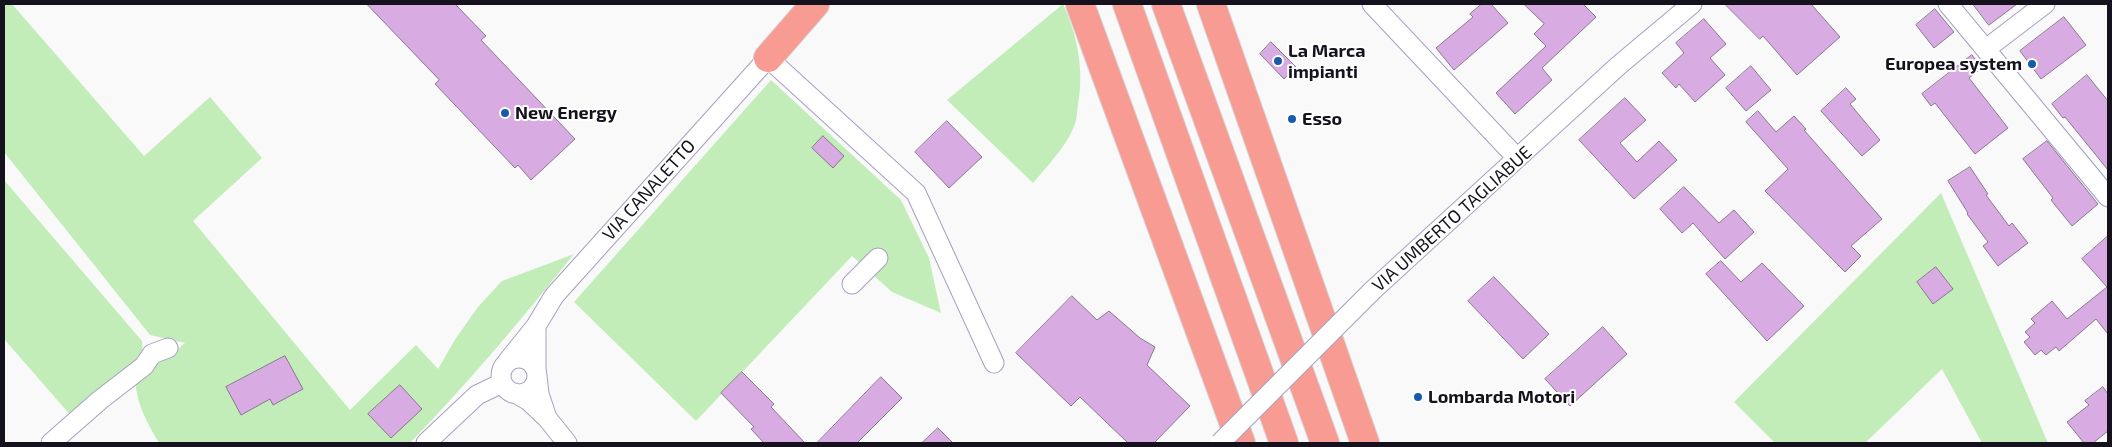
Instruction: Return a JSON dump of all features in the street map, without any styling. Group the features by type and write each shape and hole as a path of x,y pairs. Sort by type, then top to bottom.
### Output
{"highway":[{"path":"768,58 815,4"},
{"path":"1080,4 1241,443"},
{"path":"1127,4 1284,443"},
{"path":"1166,4 1325,443"},
{"path":"1211,4 1365,443"}],"street":[{"path":"1372,4 1517,158"},
{"name":"VIA UMBERTO TAGLIABUE","path":"1220,443 1373,290 1618,66 1692,4"},
{"path":"1948,4 2108,197"},
{"path":"1986,49 2046,4"},
{"name":"VIA CANALETTO","path":"509,388 502,372 536,326 554,296 768,58"},
{"path":"768,58 916,193 994,363"},
{"path":"852,284 878,258"},
{"path":"536,326 536,373 539,394 547,418"},
{"path":"52,443 100,400 144,366 152,354 168,348"},
{"path":"426,443 477,395 509,388 528,392 533,388 536,373 529,361 512,359 508,362"},
{"path":"509,388 529,401 547,418 567,443"}],"green space":[{"path":"4,4 12,4 144,156 210,97 262,158 193,221 350,410 416,345 438,369 456,338 478,307 502,281 574,254 535,303 410,443 159,443 142,412 137,395 135,377 167,358 185,343 150,335 4,152"},
{"path":"1063,4 1073,29 1080,66 1080,92 1076,119 1072,132 1062,147 1033,183 947,100"},
{"path":"771,80 901,200 929,258 941,313 892,292 852,256 696,421 574,302"},
{"path":"4,180 142,341 143,358 72,417 4,339"},
{"path":"1941,193 2048,443 1982,443 1942,369 1865,443 1775,443 1734,402"}],"building":[{"path":"367,4 455,4 486,36 481,40 575,139 531,180 518,165 515,168 435,84 439,80"},
{"path":"1482,4 1491,4 1508,23 1454,70 1436,48 1473,17 1470,14"},
{"path":"1524,4 1583,4 1596,17 1542,68 1552,80 1515,114 1496,93 1546,46 1534,34 1544,24"},
{"path":"1725,4 1811,4 1840,37 1797,75 1763,36 1760,39"},
{"path":"1973,4 2017,4 1989,25"},
{"path":"1935,9 1954,32 1934,48 1916,25"},
{"path":"2064,17 2086,45 2041,79 2020,51"},
{"path":"1704,19 1726,44 1710,58 1725,75 1695,102 1679,84 1676,88 1662,73 1684,53 1676,43"},
{"name":"La Marca impianti","path":"1271,42 1296,67 1284,79 1260,54"},
{"path":"1972,55 1982,68 1969,78 2008,128 1975,154 1935,103 1931,106 1922,94"},
{"path":"1751,66 1771,90 1746,111 1726,88"},
{"path":"2087,75 2108,101 2108,170 2065,117 2063,118 2052,104"},
{"path":"1846,88 1856,99 1850,104 1880,140 1862,156 1821,111"},
{"path":"1625,98 1646,120 1620,143 1637,162 1659,141 1677,160 1634,199 1579,140"},
{"path":"1758,111 1776,132 1794,116 1882,219 1851,246 1861,256 1845,272 1765,191 1788,169 1746,122"},
{"path":"947,121 982,157 949,188 915,152"},
{"path":"823,136 844,156 833,168 812,148"},
{"path":"2047,141 2098,204 2072,226 2051,200 2053,198 2023,159"},
{"path":"1970,167 1988,194 1986,195 2009,226 2012,223 2028,243 1998,266 1983,246 1988,242 1967,214 1948,181"},
{"path":"1684,187 1719,223 1734,210 1754,232 1725,259 1693,223 1682,233 1660,209"},
{"path":"2108,236 2108,334 2096,319 2059,351 2056,347 2046,355 2041,350 2035,355 2024,342 2030,337 2025,332 2035,323 2031,319 2052,301 2067,319 2107,287 2082,259"},
{"path":"1721,261 1741,282 1762,263 1804,306 1767,341 1706,274"},
{"path":"1936,267 1953,289 1933,304 1917,282"},
{"path":"1494,277 1549,334 1523,359 1468,301"},
{"path":"1072,296 1097,320 1109,311 1140,338 1155,347 1147,365 1190,406 1154,443 1128,443 1080,397 1071,406 1016,353"},
{"path":"1603,327 1627,354 1570,406 1545,379"},
{"path":"285,356 303,389 273,405 270,399 241,415 226,387"},
{"path":"742,372 774,404 771,407 805,443 764,443 751,429 754,427 721,393"},
{"path":"881,377 902,398 857,443 817,443"},
{"path":"400,385 422,409 391,438 368,414"},
{"path":"2103,387 2108,394 2108,431 2093,443 2084,443 2067,422 2089,405 2085,401"},
{"path":"938,428 953,443 922,443"}],"place":[{"name":"La Marca impianti","path":"1278,61"},
{"name":"Europea system","path":"2032,64"},
{"name":"New Energy","path":"505,113"},
{"name":"Esso","path":"1292,119"},
{"name":"Lombarda Motori","path":"1418,397"}]}
